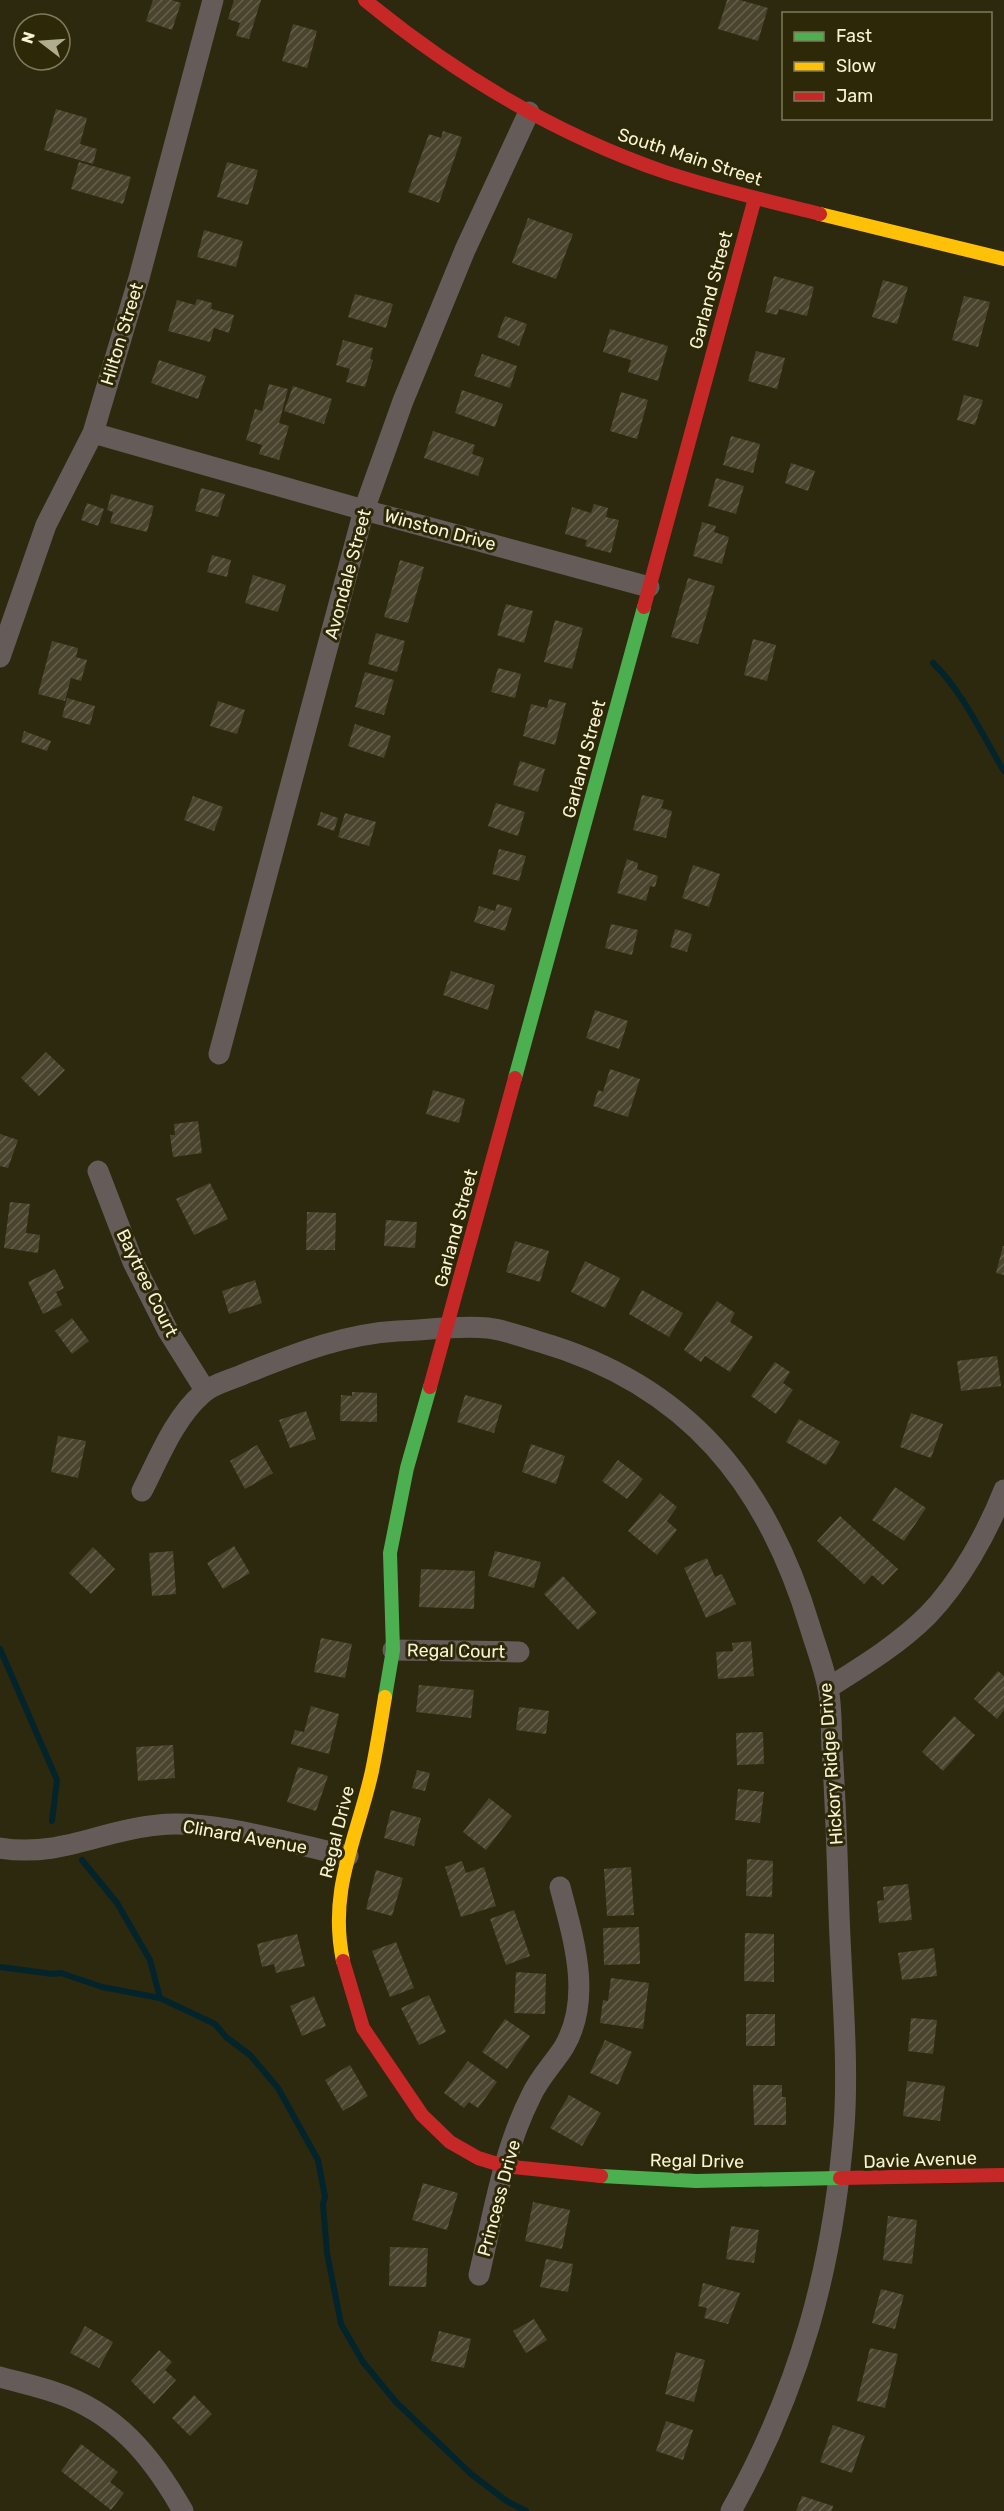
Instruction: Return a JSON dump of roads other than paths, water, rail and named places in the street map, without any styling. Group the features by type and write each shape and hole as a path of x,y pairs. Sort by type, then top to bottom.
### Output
{"street":[{"name":"Hilton Street","path":"0,657 46,525 93,433 139,278 213,0"},
{"name":"South Main Street","path":"365,0 412,39 461,73 553,125 651,167 755,198 1004,259"},
{"name":"Avondale Street","path":"219,1054 364,510 403,401 456,272 529,112"},
{"name":"Garland Street","path":"447,1329 755,198"},
{"name":"Winston Drive","path":"93,433 364,510 650,587"},
{"name":"Baytree Court","path":"98,1171 133,1262 168,1330 205,1390"},
{"name":"Hickory Ridge Drive","path":"142,1491 177,1424 205,1390 298,1352 340,1338 375,1332 447,1329 495,1330 565,1349 606,1366 645,1389 682,1416 715,1446 739,1473 759,1503 780,1543 797,1584 828,1688 835,1787 844,2124 831,2240 800,2362 773,2427 731,2511"},
{"name":"Regal Drive","path":"447,1329 407,1468 390,1553 393,1650 372,1771 343,1873 337,1931 348,1984 363,2028 422,2115 450,2142 478,2158 504,2166 577,2175 696,2181 837,2180"},
{"path":"828,1688 866,1664 929,1613 951,1585 980,1539 1004,1490"},
{"name":"Regal Court","path":"393,1650 519,1652"},
{"name":"Clinard Avenue","path":"0,1848 34,1851 68,1847 130,1829 189,1824 348,1856"},
{"name":"Princess Drive","path":"479,2276 504,2166 531,2095 565,2045 575,2020 579,1984 576,1947 560,1887"},
{"name":"Davie Avenue","path":"837,2180 1004,2175"},
{"path":"0,2377 56,2392 92,2409 124,2430 161,2472 183,2511"}],"waterway":[{"path":"933,663 963,700 1004,771"},
{"path":"0,1649 57,1780 52,1821"},
{"path":"82,1860 117,1903 150,1960 160,1998"},
{"path":"0,1967 61,1973 102,1987 160,1998 215,2024 226,2037 250,2055 278,2088 318,2160 325,2197 323,2204 327,2253 341,2324 363,2362 396,2402 471,2474 508,2502 526,2511"}]}
